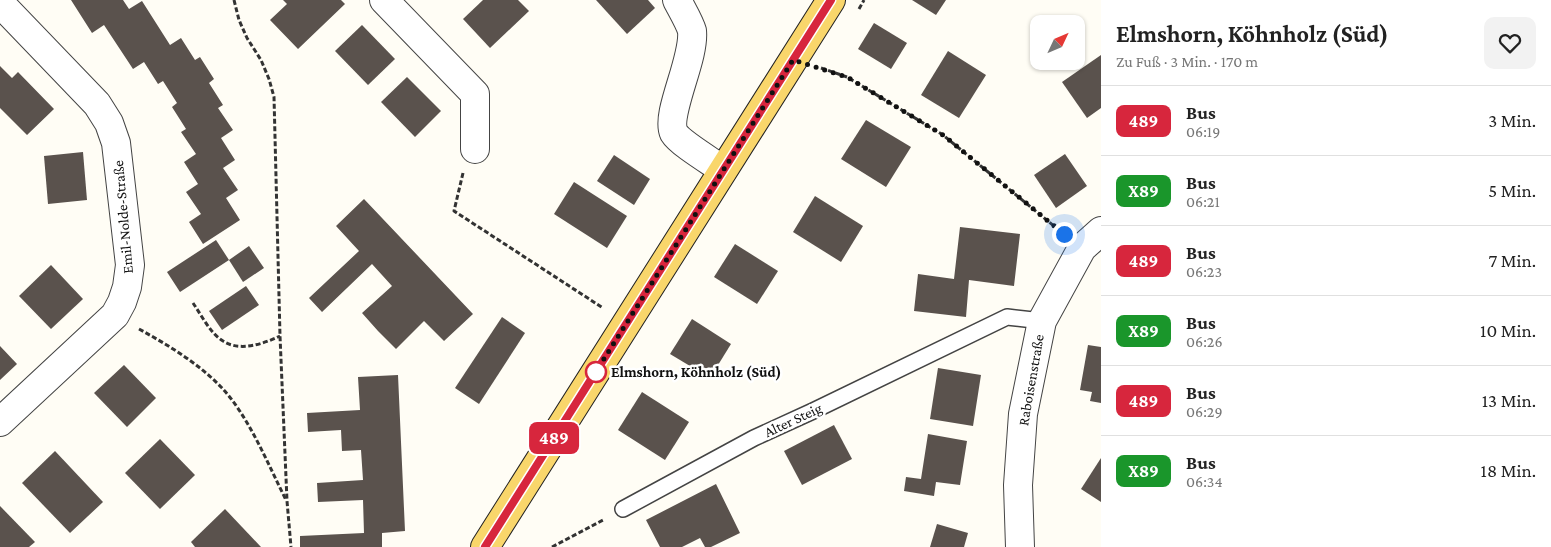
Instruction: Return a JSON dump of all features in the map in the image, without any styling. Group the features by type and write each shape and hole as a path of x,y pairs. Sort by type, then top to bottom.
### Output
{"main road":[{"path":"485,547 831,0"}],"street":[{"path":"384,0 475,94 475,149"},
{"path":"677,0 692,31 689,59 672,116 674,132 682,141 723,170"},
{"name":"Emil-Nolde-Straße","path":"0,2 97,104 109,123 116,142 130,266 127,287 115,315 0,422"},
{"name":"Raboisenstraße","path":"1020,547 1018,486 1023,414 1042,321 1092,240"}],"lane":[{"name":"Alter Steig","path":"624,509 754,438 1006,317 1042,321"}],"path":[{"path":"234,0 239,20 247,38 270,79 274,97 280,336 287,501 291,547"},
{"path":"793,60 847,77 943,135 1092,240"},
{"path":"475,149 461,176 454,211 626,323"},
{"path":"193,303 212,332 223,342 245,347 266,342 280,336"},
{"path":"115,315 170,346 222,388 245,420 287,501"},
{"path":"552,547 624,509"}],"building":[{"path":"71,0 123,0 129,9 142,1 170,45 181,38 195,60 200,57 214,79 209,83 223,105 218,108 233,130 221,138 235,160 223,168 238,190 226,198 240,220 203,244 189,222 201,214 186,192 198,184 184,162 196,154 181,132 186,129 172,107 177,103 163,81 158,84 144,62 133,69 104,25 92,33"},
{"path":"283,0 341,0 345,4 298,49 270,20 287,4"},
{"path":"483,0 518,0 529,11 490,48 463,19"},
{"path":"596,0 648,0 655,8 627,34"},
{"path":"912,0 946,0 936,15"},
{"path":"874,23 907,43 891,69 858,49"},
{"path":"362,25 395,59 368,85 335,51"},
{"path":"948,51 986,75 959,118 921,95"},
{"path":"1101,55 1101,108 1087,118 1062,82 1079,70 1085,70 1085,66"},
{"path":"0,66 12,78 18,72 54,109 27,135 0,108"},
{"path":"407,77 441,111 415,137 381,102"},
{"path":"866,120 911,147 886,187 841,159"},
{"path":"83,152 87,200 48,204 44,156"},
{"path":"1065,154 1087,186 1056,208 1034,175"},
{"path":"614,155 650,179 634,205 597,181"},
{"path":"574,182 627,216 607,248 554,214"},
{"path":"815,196 863,226 841,262 793,232"},
{"path":"364,199 473,314 444,341 424,321 396,349 378,331 362,313 392,286 372,264 322,312 309,298 359,251 336,226"},
{"path":"960,227 1020,234 1014,286 969,280 966,317 914,311 918,274 954,279"},
{"path":"216,240 229,260 180,292 167,272"},
{"path":"735,244 778,271 757,304 714,277"},
{"path":"249,246 264,268 243,282 229,260"},
{"path":"51,265 83,299 51,329 19,296"},
{"path":"246,286 259,305 222,330 209,311"},
{"path":"502,317 525,333 479,404 455,388"},
{"path":"692,319 731,344 710,378 670,354"},
{"path":"1088,345 1101,347 1101,403 1090,401 1092,392 1080,390"},
{"path":"0,346 17,364 0,380"},
{"path":"124,365 156,398 127,427 94,393"},
{"path":"938,368 981,375 973,426 930,419"},
{"path":"398,375 405,531 382,533 382,547 300,547 300,536 364,533 363,500 318,502 317,483 363,480 361,450 342,451 341,430 308,432 307,413 360,410 358,377"},
{"path":"642,392 689,422 665,460 618,430"},
{"path":"834,425 852,459 802,485 784,451"},
{"path":"928,434 967,441 960,485 936,482 934,496 904,491 906,477 921,479"},
{"path":"160,439 195,475 160,509 125,473"},
{"path":"55,451 103,502 70,533 22,483"},
{"path":"1101,458 1101,502 1081,489"},
{"path":"716,484 740,533 711,547 705,547 700,538 682,547 660,547 646,520"},
{"path":"0,506 35,542 29,547 0,547"},
{"path":"225,509 261,547 195,547 191,542"},
{"path":"937,524 968,533 964,547 930,547"}],"bus line":[{"name":"489","path":"485,547 831,0"}],"place":[{"name":"Elmshorn, Köhnholz (Süd)","path":"596,372"}],"route":[{"path":"596,372 793,60 847,77 943,135 1064,234"}]}
